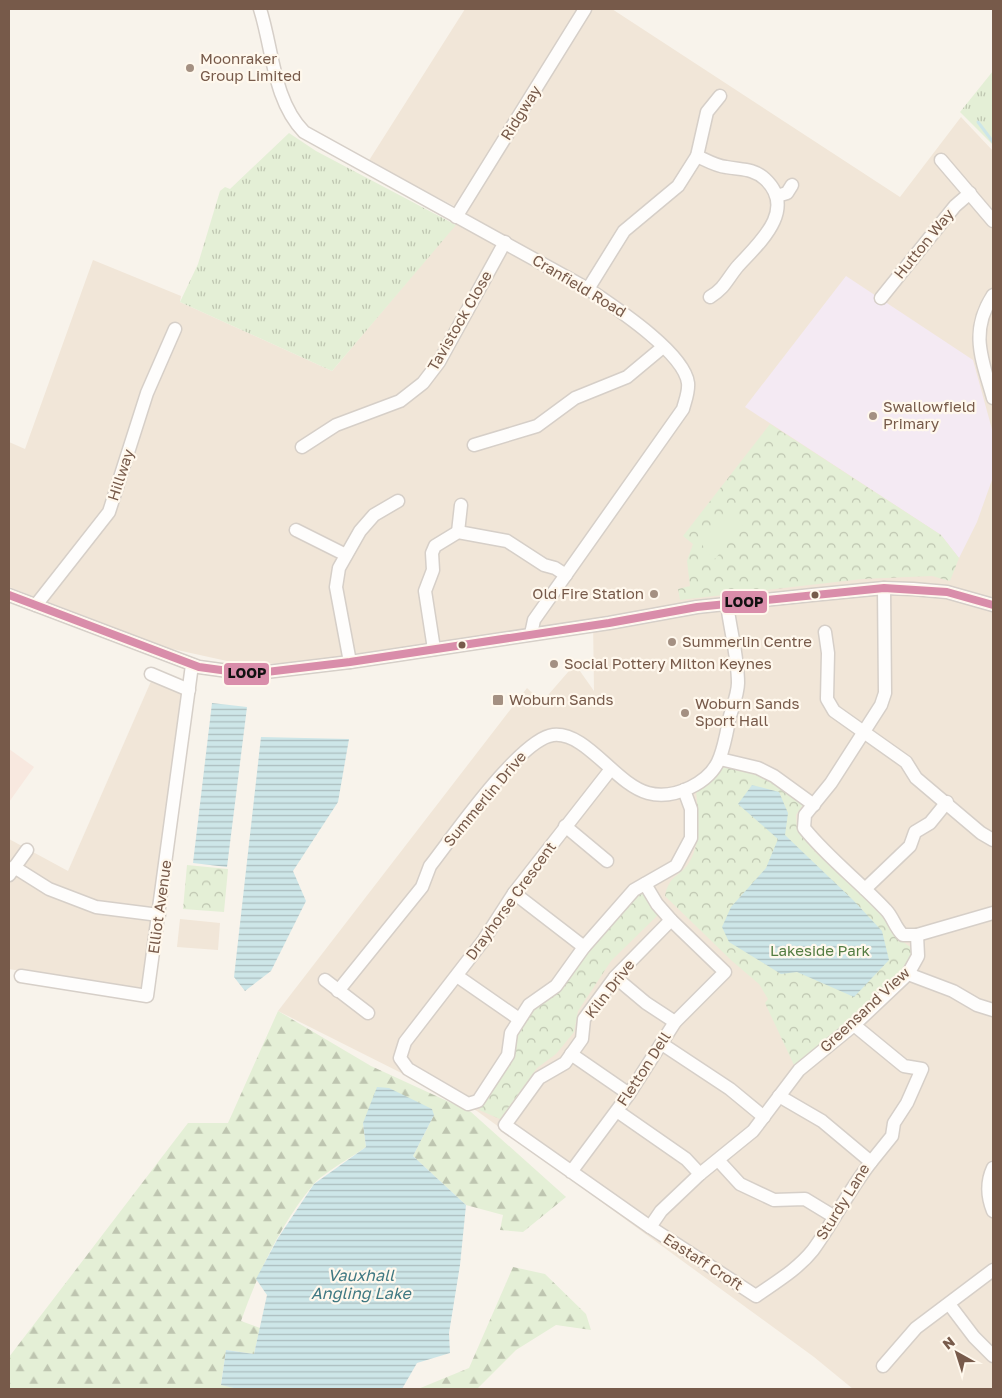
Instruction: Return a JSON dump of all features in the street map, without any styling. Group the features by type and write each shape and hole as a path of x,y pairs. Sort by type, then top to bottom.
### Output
{"street":[{"name":"Cranfield Road","path":"260,9 281,94 298,125 312,138 588,289 630,317 663,347 684,371 688,383 683,410 534,620 531,634"},
{"name":"Ridgway","path":"456,217 585,9"},
{"path":"588,289 624,231 678,186 697,156 707,112 720,96"},
{"path":"697,156 724,167 752,170 766,180 776,196 775,221 766,237 736,268 722,290 710,297"},
{"path":"941,160 993,221"},
{"path":"776,196 787,193 792,185"},
{"name":"Hutton Way","path":"881,298 955,206 970,194"},
{"name":"Tavistock Close","path":"302,447 336,425 400,401 422,383 439,362 505,242"},
{"path":"993,295 984,309 978,338 993,398"},
{"name":"Hillway","path":"36,605 109,512 147,393 175,329"},
{"path":"474,445 537,426 575,398 627,377 663,347"},
{"path":"350,662 336,587 339,568 360,531 374,514 398,501"},
{"path":"458,532 461,504"},
{"path":"296,530 346,555"},
{"path":"434,649 425,591 433,570 432,553 435,546 458,532 507,541 544,565 555,568 566,575"},
{"path":"9,595 192,665 250,674 350,662 727,604 884,588 947,592 993,605"},
{"path":"884,588 885,693 881,705 864,734 831,784 805,815 804,828 819,848 888,912 903,935 917,934 993,913"},
{"name":"Summerlin Drive","path":"338,990 422,887 430,866 516,758 530,745 552,735 564,735 574,738 610,769 648,793 673,793 684,790 708,776 720,758 738,684 727,604"},
{"path":"825,632 828,654 827,699 834,711 906,762 916,778 947,802 981,833 993,840"},
{"name":"Elliot Avenue","path":"21,976 147,996 192,665"},
{"path":"151,674 189,690"},
{"path":"720,758 758,768 774,776 814,805"},
{"name":"Drayhorse Crescent","path":"610,769 514,893 457,976 405,1042 400,1058 408,1068 468,1104 478,1101 508,1055 511,1033 529,1005 556,986 584,946 634,890 676,866 691,838 691,809 684,790"},
{"path":"865,889 910,846 915,832 930,823 947,802"},
{"name":"Drayhorse Crescent","path":"565,826 607,861"},
{"path":"27,850 12,871 49,889 96,907 159,915"},
{"path":"645,884 657,904 670,920"},
{"path":"514,893 584,946"},
{"name":"Fletton Dell","path":"572,1172 617,1111 675,1022 725,972 670,920"},
{"name":"Kiln Drive","path":"572,1172 505,1125 539,1078 565,1063 582,1039 584,1019 615,977 670,920"},
{"name":"Greensand View","path":"650,1227 662,1211 700,1174 753,1131 799,1070 854,1025 908,974 918,956 917,934"},
{"path":"908,974 953,990 977,1005 993,1010"},
{"name":"Drayhorse Crescent","path":"457,976 519,1019"},
{"path":"615,977 646,1003 675,1022"},
{"path":"325,980 368,1013"},
{"path":"854,1025 904,1066 922,1069 907,1103 894,1123 892,1136 871,1162"},
{"path":"662,1044 730,1090 764,1117"},
{"path":"571,1054 628,1094"},
{"name":"Sturdy Lane","path":"756,1296 792,1271 813,1250 851,1187 871,1162 822,1121 779,1096"},
{"path":"617,1111 686,1160 700,1174"},
{"path":"718,1160 740,1184 774,1200 805,1199 834,1216"},
{"path":"993,1168 988,1178 988,1197 993,1212"},
{"path":"572,1172 650,1227"},
{"name":"Eastaff Croft","path":"650,1227 756,1296"},
{"path":"883,1366 909,1334 993,1270"},
{"path":"949,1304 974,1337 993,1356"}],"shaded area":[{"path":"465,9 612,9 900,197 961,117 993,151 993,1389 853,1389 814,1357 477,1111 278,1011 527,688 542,702 575,664 594,691 593,620 285,664 236,663 168,648 9,587 9,442 25,449 93,260 181,296 180,302 332,371 466,212 368,162"},
{"name":"Swallowfield Primary","path":"846,276 973,360 993,433 993,477 977,522 959,558 941,535 745,407"},
{"path":"152,679 185,692 144,992 9,969 9,839 68,871"},
{"path":"9,749 34,767 9,802"},
{"path":"180,919 220,923 218,950 177,947"}],"green space":[{"path":"993,71 993,145 960,112"},
{"path":"289,133 316,151 456,225 332,371 180,302 198,264 220,191 225,187 230,189"},
{"path":"770,424 941,535 959,558 950,581 932,576 862,579 680,600 678,589 690,586 687,561 693,544 683,536"},
{"path":"730,514 743,525 715,559 702,544 703,536 705,532 713,534"},
{"name":"Lakeside Park","path":"723,765 762,777 804,803 796,815 797,830 816,853 884,914 897,937 914,950 913,962 855,1013 852,1020 794,1065 765,1003 768,999 759,984 732,961 665,896 672,879 687,866 694,853 698,835 696,791"},
{"path":"187,865 228,869 224,912 183,909"},
{"path":"640,891 661,912 611,961 578,1011 574,1032 556,1054 537,1068 500,1119 479,1110 514,1049 521,1024"},
{"path":"278,1011 371,1066 471,1112 566,1197 523,1232 500,1230 503,1215 466,1205 413,1156 434,1115 363,1123 366,1147 331,1170 313,1185 290,1216 263,1267 241,1321 260,1328 254,1354 226,1350 221,1384 238,1389 9,1389 9,1357 188,1123 228,1123"},
{"path":"513,1267 545,1274 586,1314 591,1330 556,1325 516,1350 477,1389 418,1389 469,1368"}],"water":[{"path":"212,703 247,707 227,867 193,863"},
{"path":"261,737 349,739 338,802 293,871 306,901 271,971 245,991 234,977"},
{"path":"752,785 779,792 788,813 785,835 853,900 882,931 889,960 854,997 797,972 781,974 729,942 722,927 731,907 766,868 778,839 738,804"},
{"name":"Vauxhall Angling Lake","path":"377,1087 389,1088 432,1109 434,1115 413,1156 466,1205 460,1265 449,1333 450,1353 417,1363 402,1389 238,1389 221,1385 226,1350 254,1354 267,1295 256,1279 278,1238 314,1184 366,1147 363,1123"}],"waterway":[{"path":"978,122 993,142"}],"transit line":[{"name":"LOOP","path":"9,595 199,667 250,674 350,662 609,623 697,607 884,588 947,592 993,605"}],"place":[{"name":"Moonraker Group Limited","path":"190,68"},
{"name":"Swallowfield Primary","path":"873,416"},
{"name":"Old Fire Station","path":"654,594"},
{"name":"Summerlin Centre","path":"672,642"},
{"name":"Social Pottery Milton Keynes","path":"554,664"},
{"name":"Woburn Sands","path":"498,700"},
{"name":"Woburn Sands Sport Hall","path":"685,713"}]}
